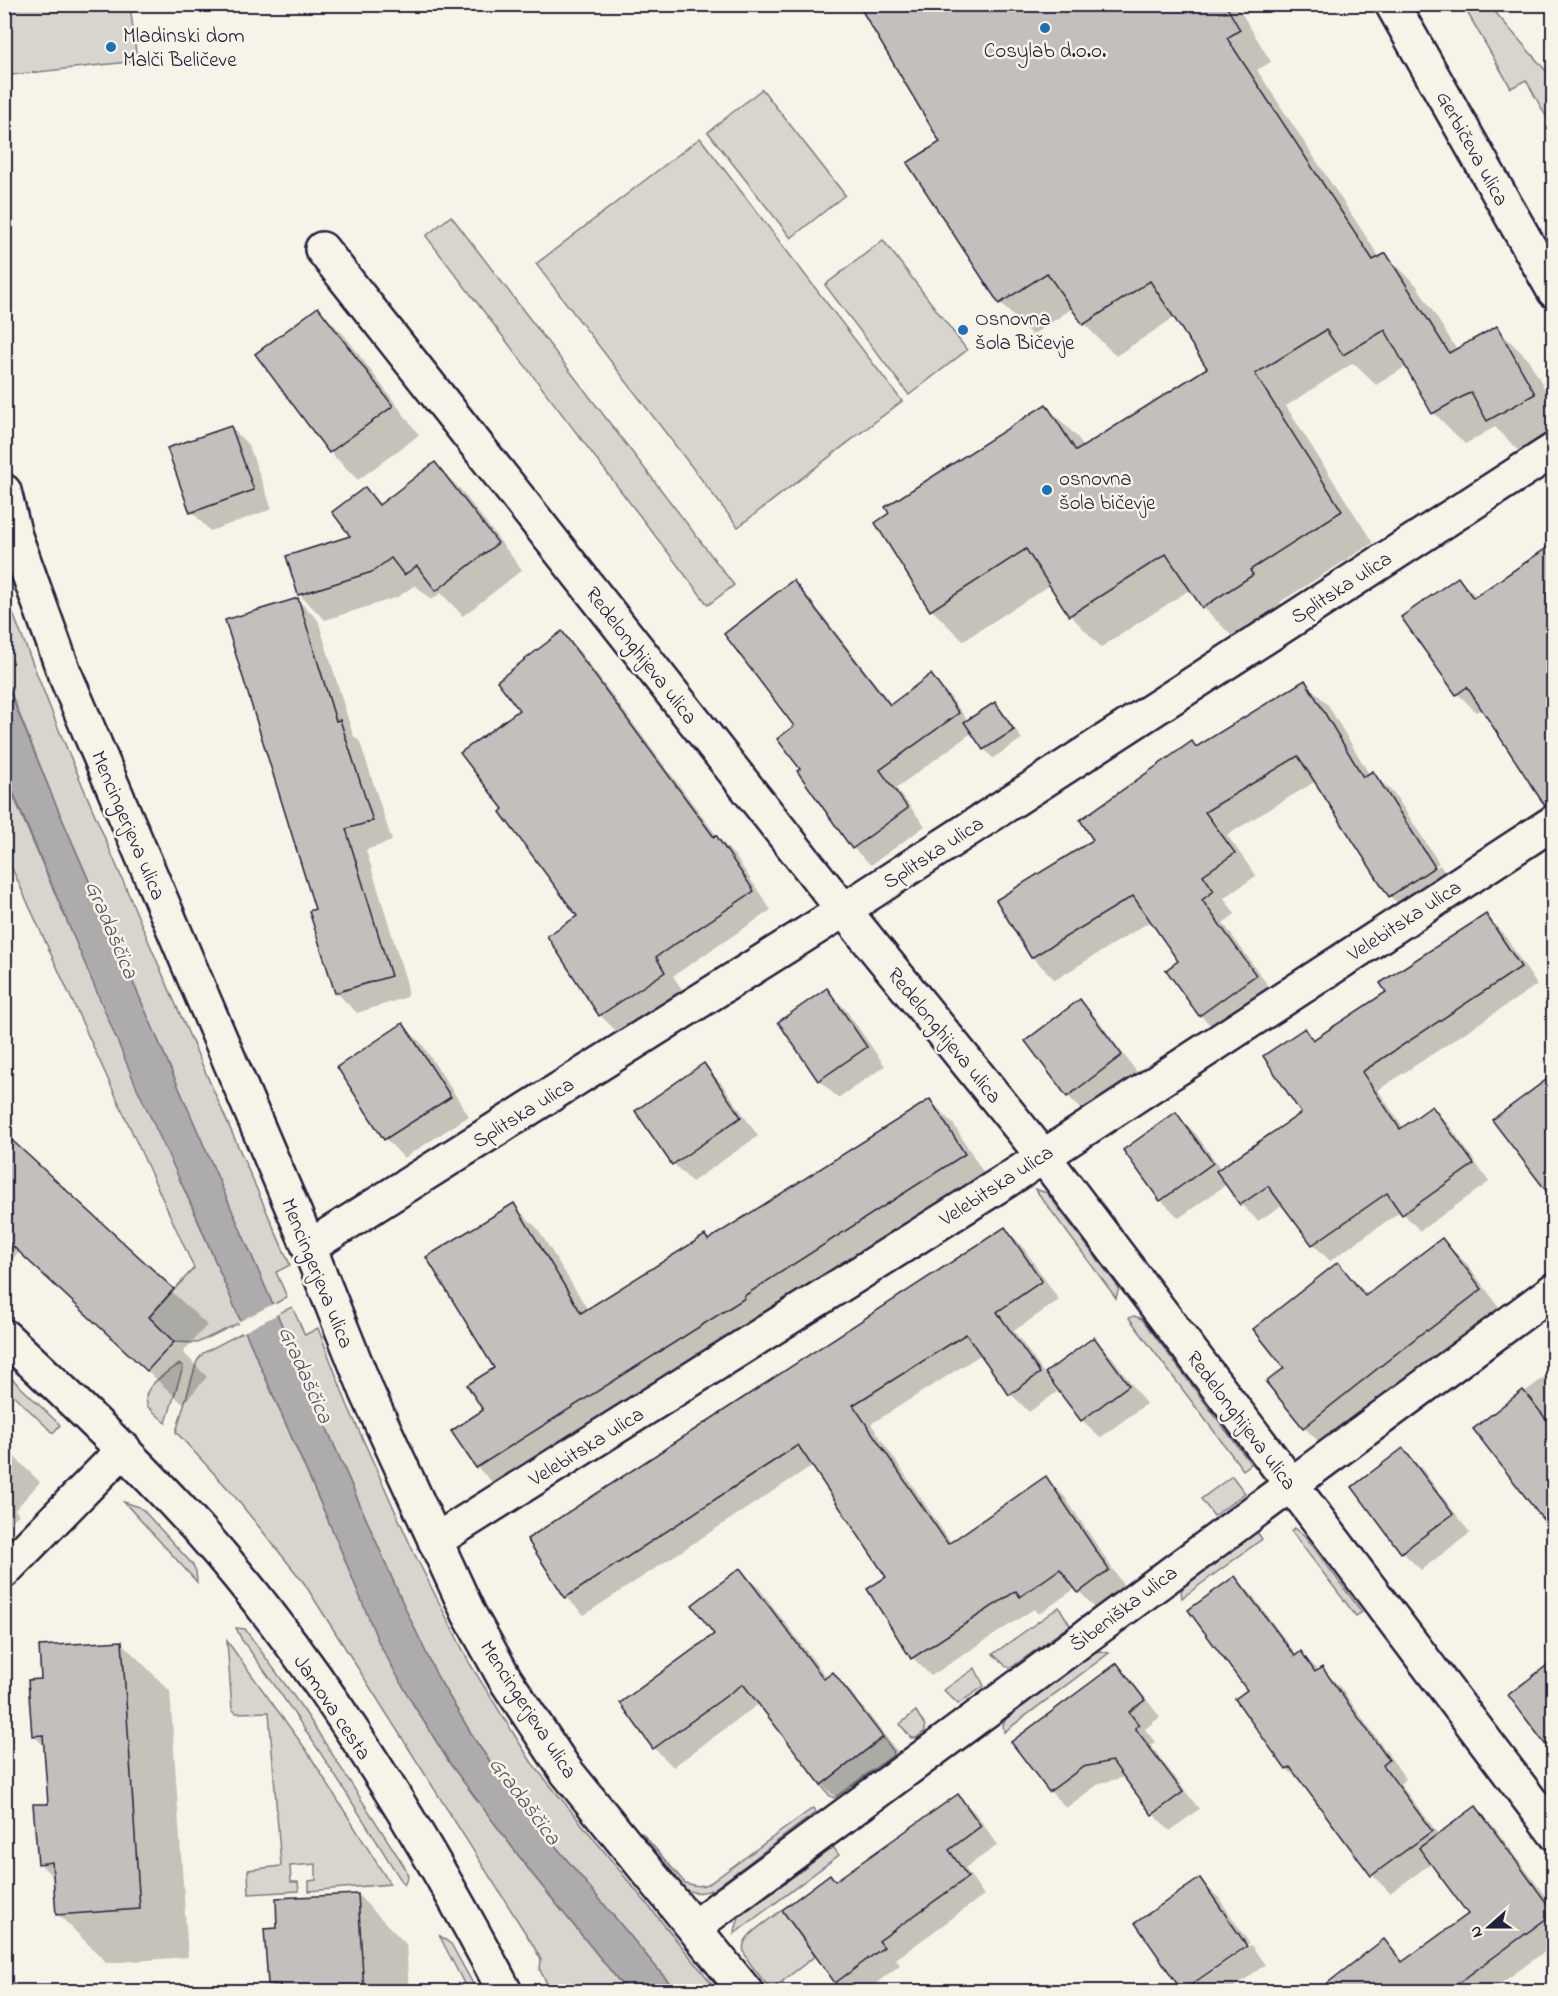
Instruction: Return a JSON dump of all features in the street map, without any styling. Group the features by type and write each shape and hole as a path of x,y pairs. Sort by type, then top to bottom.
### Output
{"street":[{"name":"Gerbičeva ulica","path":"1392,4 1554,291"},
{"name":"Redelonghijeva ulica","path":"322,249 844,910 1042,1156 1554,1832"},
{"name":"Splitska ulica","path":"309,1247 844,910 1554,450"},
{"name":"Mencingerjeva ulica","path":"4,491 15,536 64,672 309,1247 366,1392 469,1614 505,1679 542,1736 608,1824 746,1992"},
{"name":"Velebitska ulica","path":"435,1542 1042,1156 1554,822"},
{"name":"Šibeniška ulica","path":"694,1927 1554,1290"},
{"name":"Jamova cesta","path":"4,1336 124,1449 200,1532 241,1581 321,1687 419,1838 505,1992"},
{"path":"4,1571 124,1449"}],"shaded area":[{"path":"4,5 130,5 137,61 11,75"},
{"path":"1463,5 1489,5 1553,79 1553,129 1526,80 1511,88"},
{"path":"762,89 845,195 791,238 708,132"},
{"path":"700,138 902,401 738,527 536,264"},
{"path":"451,216 734,585 708,605 426,236"},
{"path":"883,240 967,350 909,395 825,285"},
{"path":"4,591 59,730 162,973 290,1265 276,1272 287,1297 273,1305 53,798 5,678"},
{"path":"4,678 53,798 405,1608 437,1676 475,1740 513,1795 676,1991 627,1991 533,1875 451,1765 379,1643 192,1206 137,1088 5,773"},
{"path":"4,773 241,1322 197,1343 174,1342 149,1317 194,1268 5,853"},
{"path":"1035,1189 1047,1193 1119,1288 1116,1298"},
{"path":"292,1307 305,1335 318,1328 347,1404 414,1553 470,1664 532,1763 718,1991 676,1991 513,1795 475,1740 437,1676 405,1608 277,1314"},
{"path":"1134,1316 1142,1319 1251,1464 1243,1470 1129,1318"},
{"path":"245,1331 379,1643 413,1704 451,1765 533,1875 627,1991 551,1991 540,1970 541,1960 533,1945 304,1583 231,1492 176,1432 197,1361 203,1353"},
{"path":"180,1364 183,1367 166,1423 147,1406 146,1396 155,1382"},
{"path":"5,1372 60,1425 53,1433 5,1387"},
{"path":"1232,1476 1245,1493 1214,1516 1201,1499"},
{"path":"124,1502 144,1511 192,1564 196,1571 197,1582"},
{"path":"1295,1528 1305,1536 1362,1612 1356,1616 1291,1531"},
{"path":"1257,1532 1262,1539 1182,1598 1181,1591 1184,1587"},
{"path":"1059,1607 1070,1625 1012,1667 1007,1667 993,1654"},
{"path":"236,1628 245,1629 305,1712 406,1869 408,1877 404,1885 326,1761"},
{"path":"227,1641 307,1751 390,1884 309,1891 309,1881 316,1880 316,1864 290,1866 291,1882 298,1882 299,1891 249,1894 248,1870 281,1866 269,1712 236,1713 232,1709"},
{"path":"1095,1652 1109,1653 1004,1732 1003,1724 1006,1719"},
{"path":"975,1668 984,1686 958,1704 944,1690"},
{"path":"916,1711 925,1726 925,1731 916,1738 911,1738 900,1724"},
{"path":"883,1737 894,1752 892,1756 834,1798 830,1796 821,1785"},
{"path":"813,1808 816,1812 714,1889 701,1892 690,1891 669,1879 635,1839 642,1833 685,1883 704,1885 710,1883"},
{"path":"833,1847 839,1855 734,1934 739,1917"},
{"path":"782,1910 815,1956 771,1990 749,1962 744,1953 744,1946 747,1938 754,1931"},
{"path":"439,1935 451,1944 477,1991 468,1991"}],"pier":[{"path":"275,1303 280,1313 242,1333 238,1322"}],"building":[{"path":"858,4 1225,4 1240,30 1227,38 1373,260 1386,253 1449,353 1497,326 1535,394 1487,421 1471,392 1432,414 1385,330 1343,355 1326,330 1255,374 1342,511 1250,570 1253,575 1202,608 1166,554 1069,616 1026,549 930,611 875,523 889,513 885,507 1046,404 1076,451 1207,368 1150,281 1083,325 1047,273 999,304 907,163 940,142"},
{"path":"318,307 393,406 329,453 255,354"},
{"path":"231,426 254,490 190,513 167,448"},
{"path":"435,462 498,543 436,591 417,566 404,575 391,558 372,572 298,595 286,556 350,536 332,512 365,487 379,505"},
{"path":"1554,543 1554,803 1545,806 1467,687 1456,695 1401,617 1458,577 1473,598"},
{"path":"793,580 890,705 931,674 959,713 880,770 908,808 852,849 797,771 800,769 777,739 794,726 724,634"},
{"path":"298,598 336,721 340,720 373,821 346,829 391,976 335,993 309,911 315,909 225,620"},
{"path":"562,631 714,837 716,835 754,891 656,957 665,972 599,1016 547,936 577,916 500,812 503,809 460,753 519,710 497,681"},
{"path":"1305,680 1363,777 1373,771 1435,867 1389,897 1298,756 1205,812 1235,853 1203,875 1214,891 1202,900 1256,975 1199,1016 1166,970 1178,961 1133,896 1031,958 996,900 1093,840 1080,820 1192,741 1196,747"},
{"path":"995,702 1014,730 983,750 964,722"},
{"path":"1486,914 1521,967 1362,1072 1400,1129 1432,1106 1474,1164 1402,1215 1387,1193 1312,1245 1268,1186 1240,1205 1216,1171 1301,1113 1263,1056 1305,1028 1313,1040 1386,992 1380,983"},
{"path":"827,988 867,1047 818,1081 778,1022"},
{"path":"1080,999 1122,1055 1067,1097 1025,1041"},
{"path":"403,1023 451,1097 384,1140 337,1067"},
{"path":"704,1063 741,1117 672,1165 635,1111"},
{"path":"1554,1074 1554,1201 1492,1120"},
{"path":"930,1099 965,1154 744,1296 745,1298 476,1468 451,1431 483,1410 467,1385 494,1368 426,1257 514,1203 581,1313 705,1235 708,1240"},
{"path":"1176,1112 1213,1163 1160,1201 1123,1150"},
{"path":"4,1133 174,1289 149,1317 174,1342 147,1371 4,1238"},
{"path":"1005,1227 1042,1281 997,1312 1040,1373 1009,1395 966,1334 853,1405 948,1544 1046,1476 1109,1570 1078,1593 1060,1569 1020,1597 1016,1591 911,1659 867,1589 886,1577 798,1445 565,1598 527,1539"},
{"path":"1442,1238 1482,1289 1426,1330 1303,1428 1266,1382 1284,1368 1253,1329 1338,1262 1365,1296"},
{"path":"1094,1337 1129,1385 1081,1421 1045,1373"},
{"path":"1523,1390 1554,1429 1554,1534 1473,1429"},
{"path":"1403,1448 1453,1514 1401,1553 1352,1487"},
{"path":"740,1568 824,1679 833,1672 883,1737 821,1785 743,1684 653,1749 620,1703 714,1634 692,1605"},
{"path":"1235,1576 1295,1656 1301,1651 1315,1672 1322,1667 1389,1760 1383,1765 1432,1831 1371,1876 1290,1767 1286,1770 1235,1699 1247,1690 1188,1610"},
{"path":"122,1641 140,1909 56,1915 52,1862 38,1864 33,1804 48,1804 43,1735 32,1736 28,1680 41,1679 39,1646"},
{"path":"1554,1660 1554,1756 1508,1695"},
{"path":"1117,1663 1145,1700 1129,1712 1139,1725 1135,1728 1183,1792 1152,1815 1112,1761 1083,1767 1049,1792 1011,1742"},
{"path":"958,1794 981,1826 949,1850 968,1877 879,1941 884,1947 835,1983 782,1910 830,1874 835,1881"},
{"path":"1476,1806 1554,1913 1446,1992 1316,1992 1384,1939 1402,1962 1468,1914 1419,1848"},
{"path":"1200,1878 1247,1946 1182,1991 1135,1923"},
{"path":"358,1894 364,1992 280,1992 280,1984 268,1984 264,1929 277,1928 276,1898"}],"place":[{"name":"Cosylab d.o.o.","path":"1045,28"},
{"name":"Mladinski dom Malči Beličeve","path":"111,47"},
{"name":"Osnovna šola Bičevje","path":"963,330"},
{"name":"osnovna šola bičevje","path":"1047,490"}],"water label":[{"name":"Gradaščica","path":"113,929"},
{"name":"Gradaščica","path":"307,1374"},
{"name":"Gradaščica","path":"526,1800"}]}
